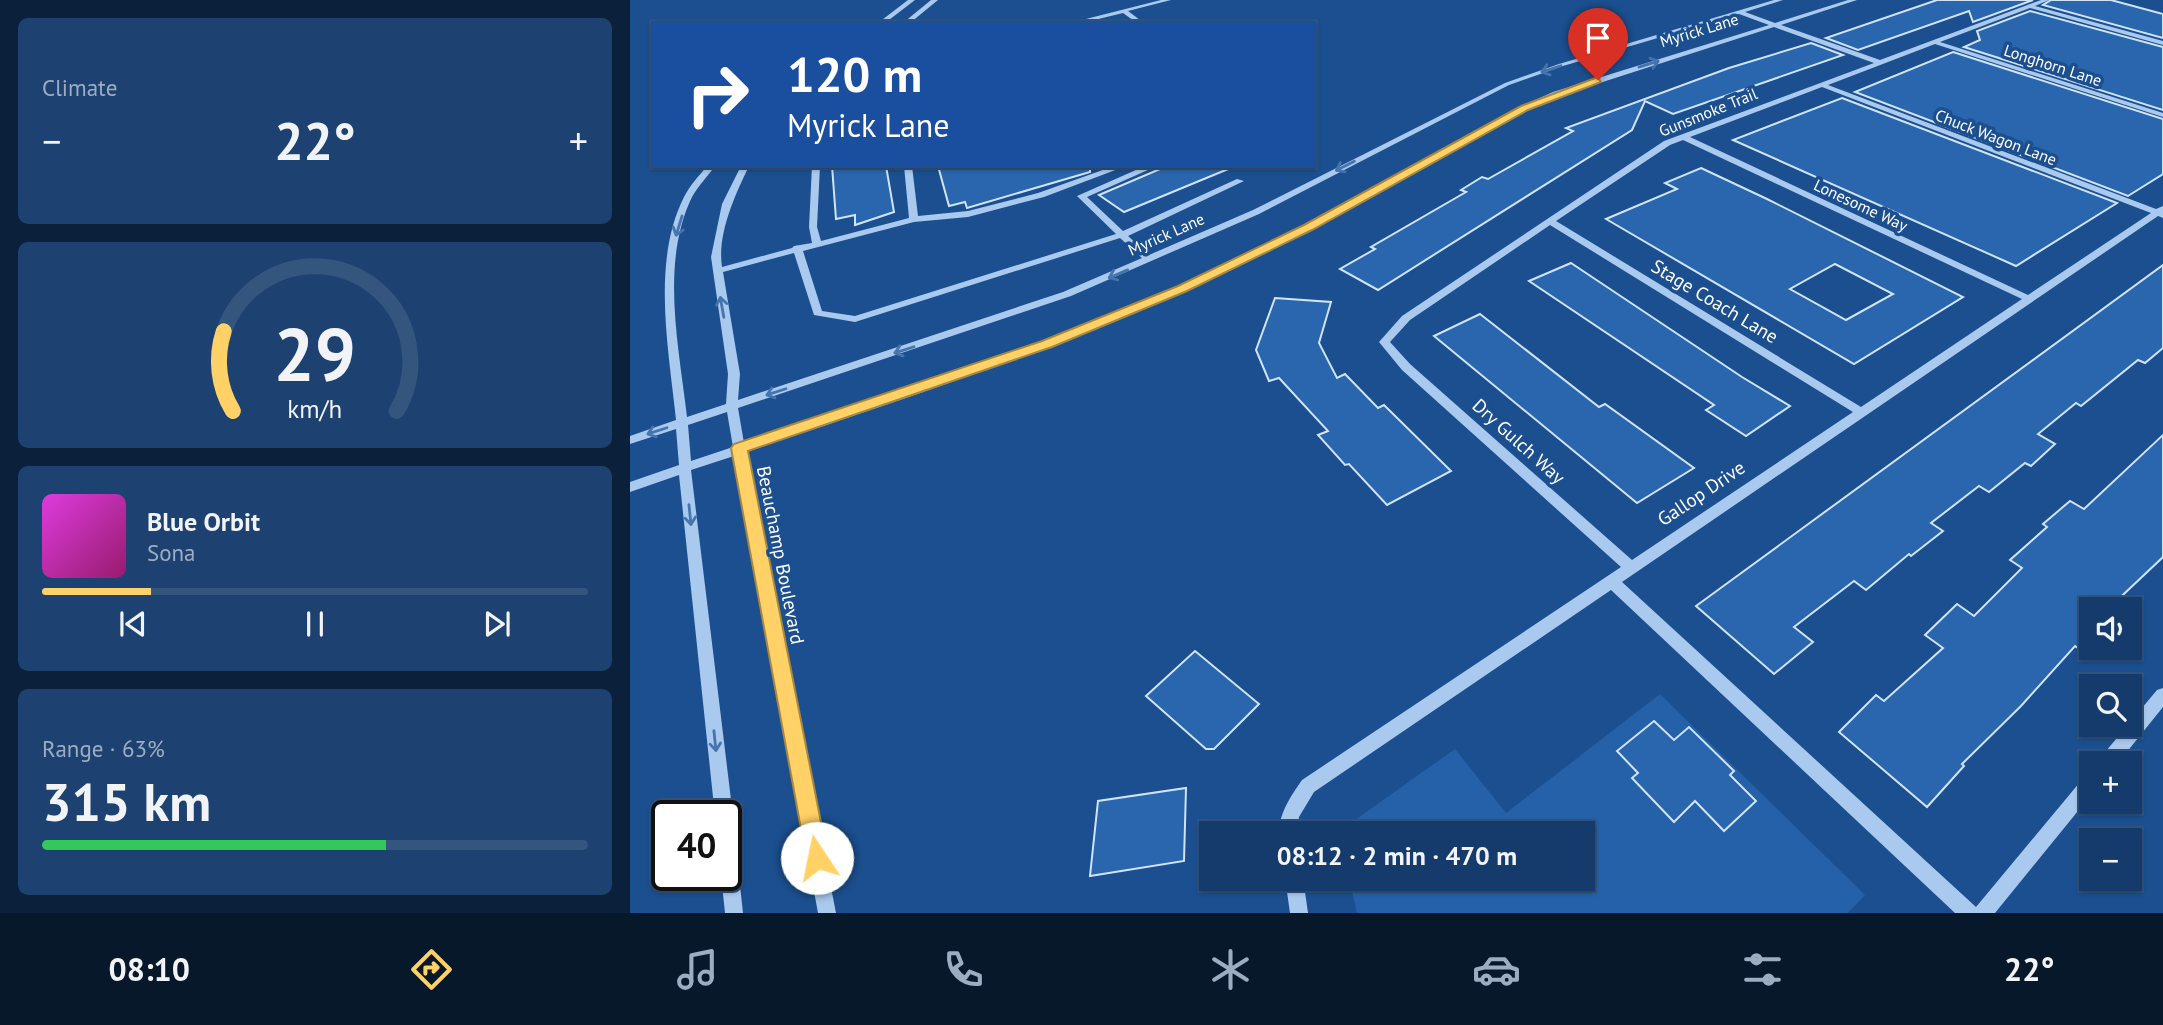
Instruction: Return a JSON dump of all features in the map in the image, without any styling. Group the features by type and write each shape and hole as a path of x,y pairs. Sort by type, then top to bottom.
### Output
{"street":[{"path":"884,21 912,0"},
{"path":"909,21 935,0"},
{"path":"1082,21 1168,0"},
{"name":"Myrick Lane","path":"630,440 1014,313 1149,260 1256,212 1507,84 1780,0"},
{"name":"Myrick Lane","path":"630,487 1047,344 1122,314 1298,232 1541,100 1854,0"},
{"name":"Gunsmoke Trail","path":"1384,342 1406,318 1551,222 1651,151 1682,136 2046,0"},
{"path":"2029,6 2163,43"},
{"path":"1124,11 1138,21"},
{"path":"1738,12 1878,62"},
{"name":"Longhorn Lane","path":"1934,41 2163,115"},
{"name":"Chuck Wagon Lane","path":"1820,84 2161,212"},
{"name":"Lonesome Way","path":"1682,136 2029,299"},
{"path":"709,168 688,197 676,232 669,272 684,423 685,468 722,800"},
{"name":"Beauchamp Boulevard","path":"745,168 721,218 716,271 734,374 732,406 739,448 827,913"},
{"path":"816,168 813,227 817,243"},
{"path":"908,168 914,219"},
{"path":"1086,168 1094,177"},
{"path":"716,271 914,219 968,214 1117,168"},
{"path":"1148,168 1081,196 1149,260"},
{"path":"797,248 818,313 855,319 1122,235 1240,181"},
{"name":"Gallop Drive","path":"1289,821 1296,803 1308,786 1860,411 2161,212"},
{"name":"Stage Coach Lane","path":"1551,222 1860,411"},
{"name":"Dry Gulch Way","path":"1384,342 1406,367 1631,567"},
{"path":"1611,581 1969,913"},
{"path":"2117,751 2163,695"},
{"path":"1983,913 2079,797"},
{"path":"732,891 734,913"},
{"path":"1296,891 1299,913"}],"shaded area":[{"path":"1660,694 1865,895 1848,913 1357,913 1352,891 1595,891 1595,821 1354,821 1455,749 1506,813"}],"building":[{"path":"1937,0 2033,0 1973,22 1969,11 1858,50 1826,38"},
{"path":"2051,0 2111,0 2163,14 2163,38 2043,5"},
{"path":"2030,11 2163,47 2163,110 1964,47 1980,40 1977,31"},
{"path":"1811,43 1843,55 1673,114 1645,101 1632,130 1378,290 1340,269 1375,249 1371,247 1466,192 1461,190 1482,177 1488,179 1573,131 1566,128 1729,68"},
{"path":"1953,52 2163,119 2163,174 2128,196 1855,92"},
{"path":"1842,98 2117,203 2016,266 1733,140"},
{"path":"832,168 886,168 894,212 855,225 855,215 836,219"},
{"path":"939,168 1090,168 1090,172 967,208 965,202 949,206"},
{"path":"1162,168 1231,168 1124,212 1099,195"},
{"path":"1701,168 1963,297 1854,364 1606,219 1677,189 1665,183","holes":["1835,264 1893,294 1846,320 1790,289"]},
{"path":"1571,263 1790,406 1746,436 1706,410 1714,405 1529,281"},
{"path":"2163,265 2163,348 2145,363 2138,360 2081,406 2076,403 2038,434 2055,444 2031,466 2025,463 1989,492 1979,486 1931,523 1943,531 1911,556 1909,554 1866,590 1854,581 1794,627 1813,642 1774,674 1696,606"},
{"path":"1275,298 1331,302 1319,343 1337,378 1345,374 1378,408 1384,405 1451,471 1387,505 1349,464 1345,465 1318,435 1328,431 1279,378 1269,381 1256,350"},
{"path":"1480,314 1599,407 1605,404 1694,468 1637,503 1434,336"},
{"path":"2163,435 2163,557 2121,597 2079,597 2079,649 2075,646 2021,706 1962,764 1964,766 1927,807 1839,732 1876,695 1884,701 1943,648 1925,635 1957,604 1974,616 2022,568 2010,560 2047,527 2043,524 2070,501 2084,509"},
{"path":"1195,651 1259,704 1214,749 1206,749 1146,696"},
{"path":"1654,721 1674,740 1689,727 1734,771 1730,775 1756,801 1724,831 1695,801 1674,822 1632,778 1638,773 1617,751"},
{"path":"1186,788 1184,861 1090,876 1098,801"}],"route":[{"path":"817,858 739,448 1047,344 1183,289 1308,227 1525,108 1598,80"}]}
